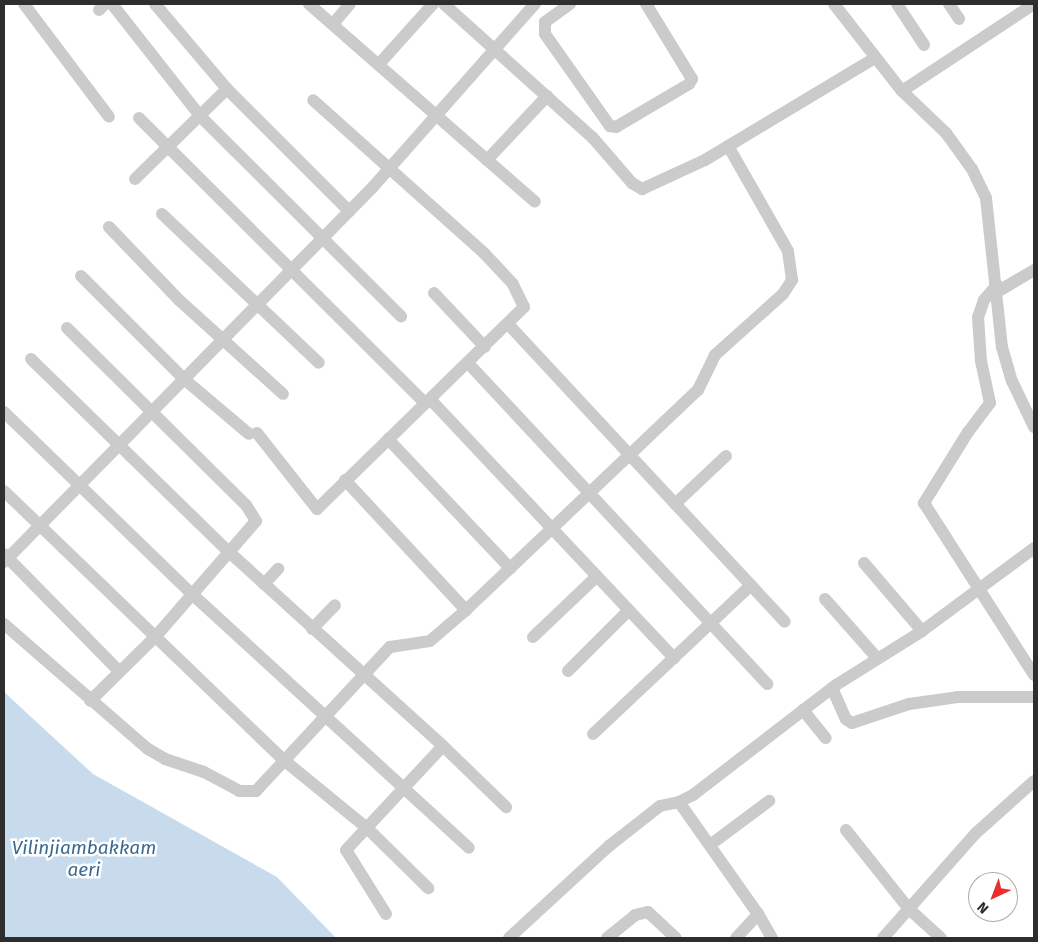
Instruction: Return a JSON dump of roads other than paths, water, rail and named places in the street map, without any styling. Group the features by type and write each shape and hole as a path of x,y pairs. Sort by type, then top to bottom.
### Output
{"street":[{"path":"24,4 109,117"},
{"path":"112,4 200,116 401,316"},
{"path":"156,4 227,88 349,211"},
{"path":"309,4 437,114 535,202"},
{"path":"333,24 350,4"},
{"path":"379,64 433,4"},
{"path":"444,4 592,138 632,183 642,189 728,146 875,58"},
{"path":"120,672 5,558 40,526 349,211 390,168 534,4 549,18"},
{"path":"570,4 549,18 543,28 545,34 610,126 616,127 689,84 692,79 646,4"},
{"path":"834,4 902,91 946,132 972,169 986,198 1002,347 1012,380 1034,427"},
{"path":"897,4 924,45"},
{"path":"949,4 959,20"},
{"path":"902,91 1034,4"},
{"path":"135,179 227,88"},
{"path":"487,160 547,96"},
{"path":"82,276 184,379 253,433 317,509 345,480 509,325 524,307 513,284 484,252 314,100"},
{"path":"139,118 428,401 552,528 674,658"},
{"path":"4,624 90,701 148,749 165,759 204,772 239,792 256,791 390,647 430,641 466,610 698,390 715,356 783,294 792,280 788,251 728,146"},
{"path":"162,214 319,363"},
{"path":"109,227 179,300 283,394"},
{"path":"1034,270 997,288 984,300 978,317 981,361 990,403 968,432 924,503 1034,675"},
{"path":"434,293 485,347"},
{"path":"509,325 785,622"},
{"path":"67,328 254,514 256,521 252,529 155,637 90,701"},
{"path":"31,359 230,552 312,629 443,746 506,807"},
{"path":"468,363 766,684"},
{"path":"4,412 192,595 325,717 406,788 469,848"},
{"path":"388,439 510,568"},
{"path":"675,504 726,456"},
{"path":"345,480 466,610"},
{"path":"4,491 285,762 367,828 428,888"},
{"path":"510,938 609,846 660,806 679,802 693,795 832,688 922,631 1034,548"},
{"path":"864,563 922,631"},
{"path":"264,584 278,569"},
{"path":"533,636 597,576"},
{"path":"594,734 751,585"},
{"path":"825,599 877,658"},
{"path":"312,629 335,605"},
{"path":"568,672 629,610"},
{"path":"832,688 846,719 852,723 919,703 958,698 1034,697"},
{"path":"803,710 826,738"},
{"path":"386,914 346,850 406,788 443,746"},
{"path":"883,938 976,833 1034,781"},
{"path":"710,845 769,801"},
{"path":"679,802 758,914 772,938"},
{"path":"846,830 909,909 941,938"},
{"path":"607,938 635,915 648,912 676,938"},
{"path":"736,938 758,914"}],"water":[{"name":"Vilinjiambakkam aeri","path":"4,692 93,774 277,877 336,938 4,938"}]}
